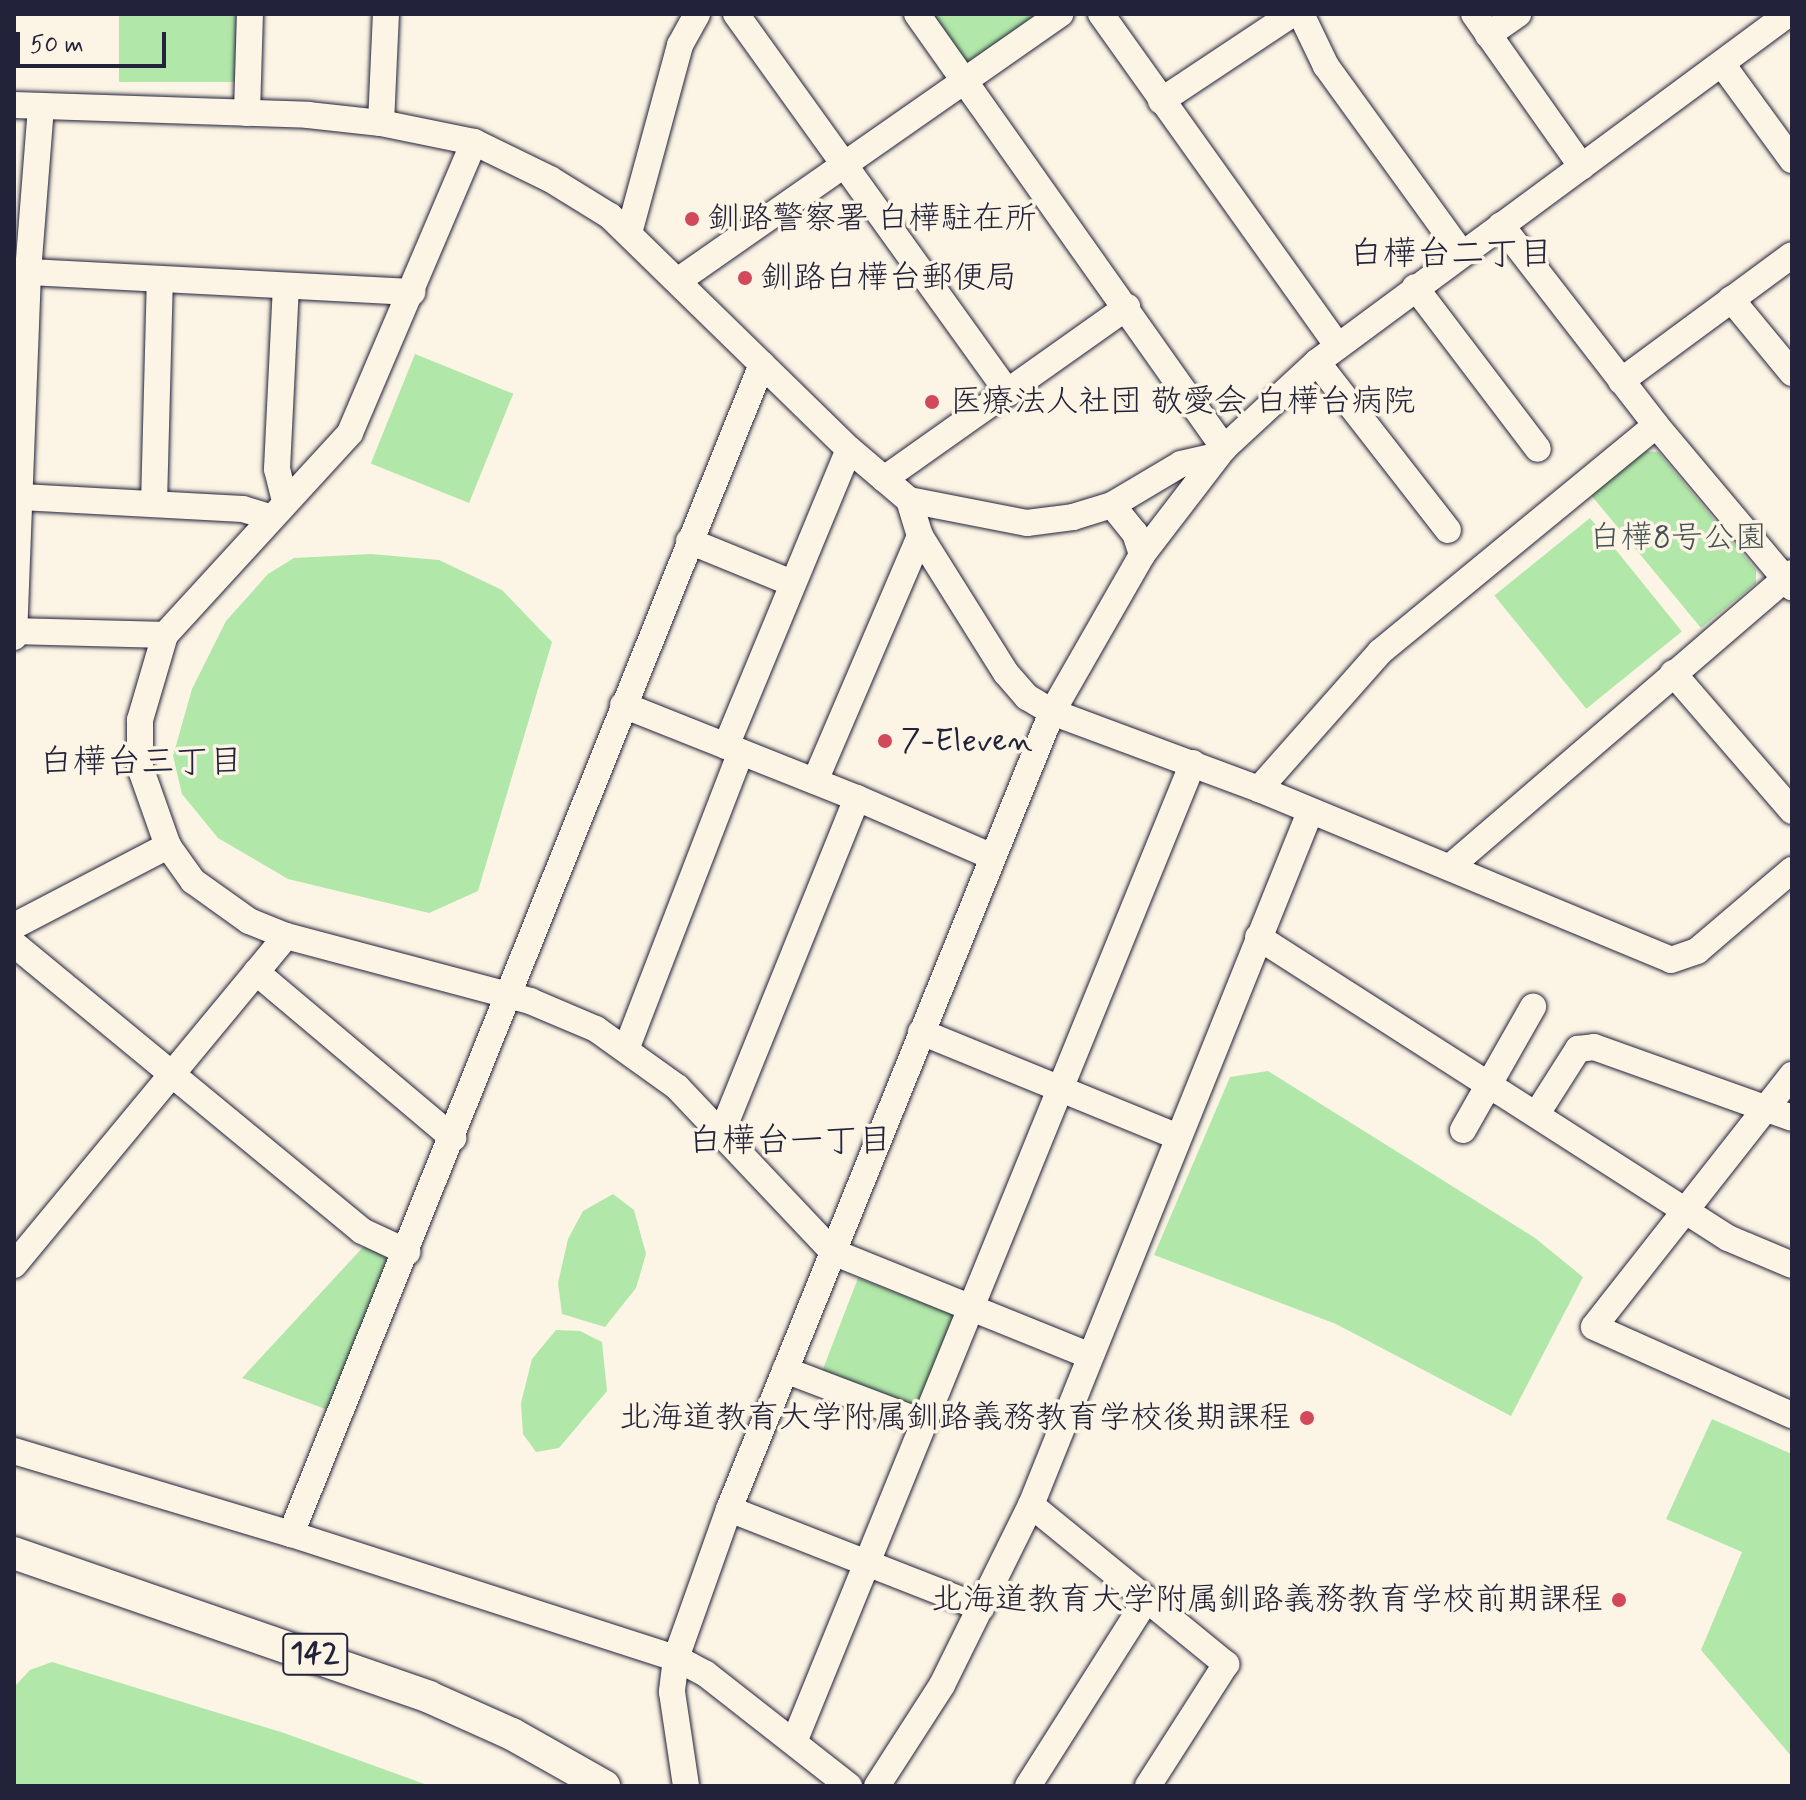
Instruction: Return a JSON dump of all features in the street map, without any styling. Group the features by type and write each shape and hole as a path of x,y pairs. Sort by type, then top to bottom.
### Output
{"main road":[{"name":"142","path":"14,1553 429,1697 512,1734 604,1786"}],"street":[{"path":"247,113 250,14"},
{"path":"381,123 386,14"},
{"path":"629,233 680,45 697,14"},
{"path":"736,14 1008,393"},
{"path":"917,14 1127,307 1221,452"},
{"path":"679,280 846,167 1061,14"},
{"path":"1101,14 1338,346"},
{"path":"1161,101 1292,14"},
{"path":"1301,14 1326,66 1462,254"},
{"path":"1518,14 1481,25 1582,167"},
{"path":"686,1786 672,1692 676,1658 729,1509 1052,712 1142,555 1221,452 1317,362 1788,14"},
{"path":"1722,64 1792,160"},
{"path":"14,105 247,113 381,123 474,142 550,179 610,216 849,449 909,500 1027,523 1112,505 1181,464 1221,452"},
{"path":"14,637 28,272 41,107"},
{"path":"474,142 350,433 277,509 165,635 140,720 140,767 168,846 193,881 219,903 286,936 507,994 627,1047 723,1130 833,1252 1088,1355"},
{"path":"1450,867 1673,673 1790,580 1656,425 1501,225"},
{"path":"1621,381 1792,255"},
{"path":"28,272 412,292"},
{"path":"154,504 160,281"},
{"path":"277,509 286,287"},
{"path":"1415,287 1538,449"},
{"path":"1731,299 1792,373"},
{"path":"884,479 1127,307"},
{"path":"1317,362 1448,530"},
{"path":"291,1534 762,364"},
{"path":"1259,789 1380,652 1656,425"},
{"path":"627,1047 792,583 849,449"},
{"path":"21,497 277,509"},
{"path":"909,500 920,536 1006,673 1027,697 1052,712 1259,789 1671,960 1697,951 1792,870"},
{"path":"1112,505 1135,533 1142,555"},
{"path":"815,781 920,536"},
{"path":"689,541 792,583"},
{"path":"14,631 165,635"},
{"path":"1673,673 1792,811"},
{"path":"623,705 857,798 993,857"},
{"path":"794,1742 1193,763"},
{"path":"723,1130 857,798"},
{"path":"877,1786 942,1685 1031,1505 1088,1355 1310,812"},
{"path":"14,926 168,846"},
{"path":"14,1265 286,936"},
{"path":"1258,937 1538,1112 1728,1238 1792,1265"},
{"path":"14,944 362,1231 407,1252"},
{"path":"256,972 453,1138"},
{"path":"1463,1130 1533,1007"},
{"path":"921,1032 1178,1137"},
{"path":"1538,1112 1578,1049 1594,1047 1792,1118"},
{"path":"1792,1075 1690,1211 1594,1327 1792,1415"},
{"path":"785,1370 922,1422"},
{"path":"14,1451 291,1534 676,1658 706,1674 849,1786"},
{"path":"1031,1505 1226,1664 1148,1786"},
{"path":"729,1509 981,1608"},
{"path":"1028,1786 1146,1600"}],"green space":[{"path":"119,14 236,14 236,82 119,82"},
{"path":"931,14 1045,14 969,68"},
{"path":"415,354 513,394 469,503 371,463"},
{"name":"白樺8号公園","path":"1643,451 1658,452 1756,570 1756,583 1701,628 1591,495"},
{"path":"1590,518 1682,631 1586,709 1494,595"},
{"path":"371,554 439,560 502,590 552,642 478,891 429,913 288,879 218,838 182,794 173,756 192,689 226,621 268,574 294,558"},
{"path":"1268,1071 1535,1238 1583,1277 1511,1416 1336,1324 1154,1255 1230,1077"},
{"path":"613,1194 634,1210 646,1254 636,1288 605,1327 562,1314 558,1283 568,1239 583,1211"},
{"path":"365,1245 382,1253 389,1265 328,1410 242,1378"},
{"path":"858,1278 954,1315 918,1408 822,1371"},
{"path":"556,1330 580,1331 602,1342 607,1391 559,1448 536,1452 523,1434 521,1403 532,1359"},
{"path":"1712,1419 1792,1454 1792,1757 1701,1650 1742,1552 1666,1519"},
{"path":"52,1662 284,1733 430,1786 14,1786 14,1687 30,1670"}],"place":[{"name":"釧路警察署 白樺駐在所","path":"692,219"},
{"name":"釧路白樺台郵便局","path":"745,278"},
{"name":"医療法人社団 敬愛会 白樺台病院","path":"932,402"},
{"name":"7-Eleven","path":"885,741"},
{"name":"北海道教育大学附属釧路義務教育学校後期課程","path":"1307,1418"},
{"name":"北海道教育大学附属釧路義務教育学校前期課程","path":"1619,1600"}],"district":[{"name":"白樺台二丁目","path":"1451,255"},
{"name":"白樺台三丁目","path":"141,763"},
{"name":"白樺台一丁目","path":"790,1142"}]}
